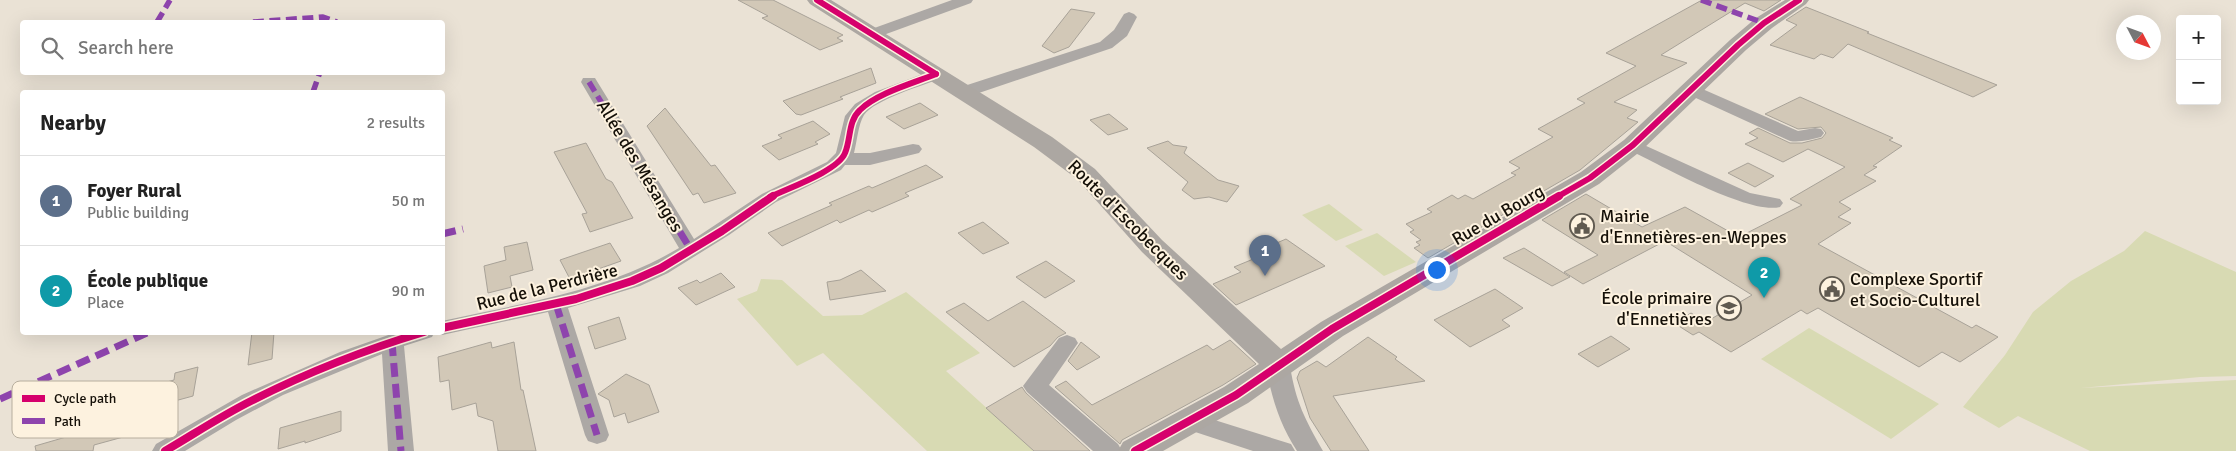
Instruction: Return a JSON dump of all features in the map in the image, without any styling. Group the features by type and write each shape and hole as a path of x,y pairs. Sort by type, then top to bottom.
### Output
{"street":[{"name":"Route d'Escobecques","path":"817,0 1054,148 1079,168 1147,242 1265,351 1278,366"},
{"path":"872,34 966,0"},
{"name":"Rue du Bourg","path":"1135,451 1236,395 1344,322 1556,200 1600,172 1633,145 1757,29 1799,0"},
{"path":"964,92 1098,48 1117,37 1127,24 1129,16"},
{"path":"913,149 870,159 842,159 848,146 854,116 860,108 881,96 936,74"},
{"name":"Allée des Mésanges","path":"589,82 691,250"},
{"path":"1691,90 1796,137 1815,133"},
{"path":"1633,145 1745,198 1773,203"},
{"name":"Rue de la Perdrière","path":"445,327 556,304 632,281 661,268 722,231 758,205 828,170 842,159"},
{"path":"556,304 597,435"},
{"path":"165,451 227,414 289,382 336,362 414,335"},
{"path":"392,342 401,451"},
{"path":"1067,343 1035,386 1109,451"},
{"path":"1278,366 1284,398 1291,419 1310,451"},
{"path":"1188,421 1282,451"}],"green space":[{"path":"1329,204 1363,230 1336,241 1302,215"},
{"path":"2145,231 2236,272 2236,376 2200,377 2081,388 2236,380 2236,451 2090,451 2018,416 1999,428 1963,407 2005,355 2033,312 2071,281 2124,251"},
{"path":"1377,233 1416,262 1384,276 1345,246"},
{"path":"761,279 782,280 823,316 862,315 906,292 980,353 946,371 1034,451 927,451 823,353 797,366 737,299 757,291"},
{"path":"1809,328 1939,404 1891,439 1761,359"}],"building":[{"path":"738,0 773,0 843,35 837,38 843,41 820,50 762,18 768,16"},
{"path":"1702,0 1781,0 1764,11 1745,3 1661,55 1687,63 1614,102 1637,110 1627,118 1638,122 1580,170 1428,258 1414,248 1420,245 1416,242 1421,240 1410,232 1414,230 1406,224 1432,212 1427,209 1452,195 1458,199 1465,195 1473,199 1516,175 1511,173 1520,168 1509,162 1553,137 1538,129 1585,103 1577,99 1636,66 1606,53"},
{"path":"1806,7 1997,85 1973,97 1848,44 1833,58 1821,54 1814,59 1770,45 1797,25 1786,20"},
{"path":"1071,9 1095,13 1069,47 1054,53 1042,46"},
{"path":"871,68 876,83 840,97 843,99 801,115 796,114 783,101"},
{"path":"1800,97 1893,138 1889,140 1902,146 1873,166 1877,167 1864,175 1876,181 1839,202 1851,209 1838,217 1851,223 1818,244 1972,328 1976,325 1998,337 1960,362 1942,352 1919,367 1818,308 1807,314 1801,310 1731,352 1699,332 1693,335 1674,323 1691,313 1706,322 1752,295 1665,241 1583,284 1564,272 1598,255 1542,220 1586,194 1642,227 1685,207 1739,237 1802,205 1790,199 1845,167 1808,149 1783,162 1745,144 1758,138 1749,133 1758,128 1790,143 1802,143 1822,138 1826,133 1821,127 1798,129 1765,114"},
{"path":"920,103 938,115 904,129 886,117"},
{"path":"665,108 711,166 715,165 736,193 704,203 698,193 693,195 647,126"},
{"path":"1109,114 1128,129 1108,135 1090,120"},
{"path":"813,121 830,134 815,142 818,144 779,160 762,146 782,138 778,135"},
{"path":"1168,141 1173,145 1187,147 1184,153 1218,180 1239,186 1227,202 1209,197 1194,199 1182,190 1188,182 1147,148"},
{"path":"586,143 606,179 612,182 633,218 590,232 582,214 587,213 554,152"},
{"path":"1748,163 1774,176 1755,187 1728,173"},
{"path":"926,165 943,177 905,193 909,196 872,212 869,210 840,223 837,220 782,246 768,233 832,205 829,203 869,186 872,188"},
{"path":"983,222 1009,243 983,254 958,233"},
{"path":"1286,239 1325,266 1236,305 1213,284 1241,272 1234,267 1263,255 1258,251"},
{"path":"527,242 533,270 510,276 512,287 488,293 484,266 506,260 504,247"},
{"path":"610,243 621,261 570,279 560,260"},
{"path":"1524,248 1570,277 1552,286 1503,258"},
{"path":"1046,261 1075,281 1045,298 1016,277"},
{"path":"861,270 886,291 830,300 827,282 840,280"},
{"path":"721,273 735,287 696,305 678,288 697,280 700,283"},
{"path":"1495,289 1523,308 1502,320 1510,326 1470,347 1434,320"},
{"path":"1023,301 1066,333 1058,337 1050,346 1014,367 946,312 964,303 988,321"},
{"path":"619,317 626,339 595,349 588,327"},
{"path":"252,335 274,335 272,359 248,365"},
{"path":"1611,336 1630,349 1598,367 1578,354"},
{"path":"1368,337 1397,357 1395,359 1425,381 1333,396 1369,451 1331,451 1310,418 1297,378 1300,371 1317,361 1326,367"},
{"path":"1230,340 1256,364 1223,385 1122,440 1120,444 1055,387 1066,381 1092,405 1207,345 1213,350"},
{"path":"491,342 492,348 514,342 521,390 523,390 536,451 498,451 493,421 478,416 476,403 452,410 449,380 440,382 438,357"},
{"path":"1081,342 1100,357 1077,370 1068,361"},
{"path":"198,367 193,396 178,400 178,381 170,381 174,380 175,373"},
{"path":"626,374 649,385 659,412 628,423 625,413 614,417 609,400 598,394"},
{"path":"1022,387 1026,393 1090,451 1034,451 986,408"},
{"path":"341,411 341,431 305,443 305,441 278,449 280,428"},
{"path":"63,438 120,438 94,445 93,451 36,451 35,446"}],"marked path":[{"path":"158,20 170,0"},
{"path":"1701,0 1764,23"},
{"path":"281,20 323,17 336,20"},
{"path":"314,90 319,75"},
{"path":"589,82 691,250"},
{"path":"445,233 463,229"},
{"path":"556,304 597,435"},
{"path":"40,381 142,335"},
{"path":"392,342 401,451"},
{"path":"0,399 12,394"}],"cycle path":[{"path":"817,0 936,74"},
{"path":"1135,451 1236,395 1332,329 1590,178 1633,145 1738,45 1764,23 1799,0"},
{"path":"445,327 576,299 632,281 661,268 722,231 769,198 834,166 845,154 854,116 861,108 881,96 936,74"},
{"path":"165,451 227,414 275,389 373,348 414,335"}],"place":[{"name":"Mairie d'Ennetières-en-Weppes","path":"1582,226"},
{"name":"Foyer Rural","path":"1265,276"},
{"name":"Complexe Sportif et Socio-Culturel","path":"1832,289"},
{"name":"École publique","path":"1764,298"},
{"name":"École primaire d'Ennetières","path":"1729,308"}]}
